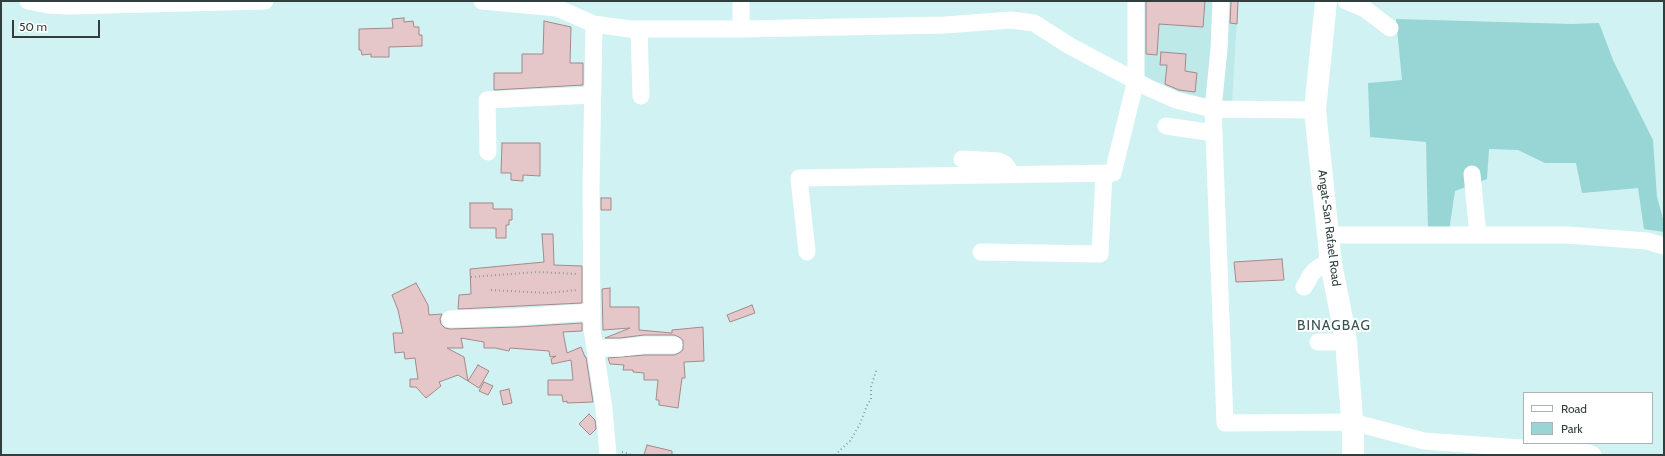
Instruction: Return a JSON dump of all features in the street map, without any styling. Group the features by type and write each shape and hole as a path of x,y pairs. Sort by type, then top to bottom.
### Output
{"main road":[{"name":"Angat-San Rafael Road","path":"1326,1 1315,110 1331,264 1346,342 1353,455"}],"street":[{"path":"28,1 48,5 68,6 265,1"},
{"path":"482,1 557,4 594,24 639,29 741,29 945,25 1011,20 1019,21 1034,23 1070,46 1149,88 1176,100 1213,109 1315,110"},
{"path":"740,1 741,29"},
{"path":"807,252 800,178 1113,173 1136,80 1136,1"},
{"path":"1221,1 1219,49 1213,109 1225,423 1352,422 1424,441 1589,453 1594,455"},
{"path":"1346,1 1365,9 1390,28"},
{"path":"594,24 591,282 595,348 604,408 608,455"},
{"path":"639,29 641,96"},
{"path":"488,152 487,100 592,95"},
{"path":"1166,126 1214,134"},
{"path":"962,159 999,161 1005,164 1008,168 1008,175"},
{"path":"981,252 1100,254 1104,173"},
{"path":"1472,174 1478,235"},
{"path":"1328,236 1567,235 1647,241 1664,246"},
{"path":"1304,287 1315,270 1321,266 1331,264"},
{"path":"450,319 592,312"},
{"path":"1318,342 1346,342"},
{"path":"595,348 674,345"}],"path":[{"path":"471,277 538,272 591,282"},
{"path":"491,290 548,293 591,282"},
{"path":"835,455 850,441 860,424 868,403 871,400 871,387 877,368"}],"shaded area":[{"path":"1140,1 1238,1 1232,104 1173,94 1141,78"}],"green space":[{"path":"1396,19 1572,24 1599,23 1613,60 1653,140 1657,197 1664,222 1664,232 1644,229 1638,188 1582,193 1576,163 1545,163 1518,150 1489,149 1487,179 1455,191 1449,231 1428,230 1426,142 1370,137 1368,83 1402,80"}],"building":[{"path":"1146,1 1205,1 1203,27 1159,24 1157,55 1146,54"},
{"path":"1231,1 1238,1 1237,24 1230,23"},
{"path":"404,18 404,22 413,21 414,27 419,27 419,35 422,35 422,46 389,47 389,57 371,57 371,54 362,55 361,50 359,50 359,29 393,28 392,19"},
{"path":"544,21 571,27 570,63 583,63 583,85 494,90 494,73 522,73 522,54 543,54"},
{"path":"1161,52 1186,54 1185,71 1197,73 1195,92 1179,90 1165,84 1167,65 1160,65"},
{"path":"502,143 540,143 540,176 523,175 523,181 511,180 511,173 501,173"},
{"path":"601,198 611,198 611,210 601,210"},
{"path":"470,203 493,203 493,209 512,209 512,220 509,220 509,225 506,225 506,238 496,238 496,228 470,228"},
{"path":"542,234 553,234 554,265 582,266 582,303 458,309 459,295 471,294 470,269 544,262"},
{"path":"1282,259 1284,280 1236,282 1234,262"},
{"path":"416,283 428,305 429,315 442,314 440,319 441,324 445,328 517,327 582,323 582,331 563,332 567,353 581,347 586,357 593,402 567,403 567,401 563,402 562,395 548,395 548,380 573,380 571,360 552,364 551,359 556,356 550,357 549,351 510,348 509,351 495,348 484,348 484,342 461,338 463,348 447,348 464,357 468,381 458,375 439,382 441,386 426,398 416,387 410,387 410,379 418,379 415,358 405,359 404,352 395,353 393,333 403,333 398,310 392,295"},
{"path":"610,288 610,307 639,307 639,330 672,333 672,330 703,327 704,361 684,362 685,378 682,378 678,408 659,405 659,400 656,400 658,380 644,380 644,373 633,372 633,370 623,370 624,365 610,364 608,358 645,355 674,355 683,350 683,340 674,335 644,335 605,338 630,328 603,330 602,289"},
{"path":"752,305 755,313 730,322 727,315"},
{"path":"478,365 489,371 479,388 468,381"},
{"path":"484,382 493,386 488,395 479,391"},
{"path":"509,389 512,403 503,405 500,391"},
{"path":"589,414 595,420 596,429 590,435 579,424"},
{"path":"647,445 672,451 672,455 644,455"}],"district":[{"name":"BINAGBAG","path":"1334,326"}]}
